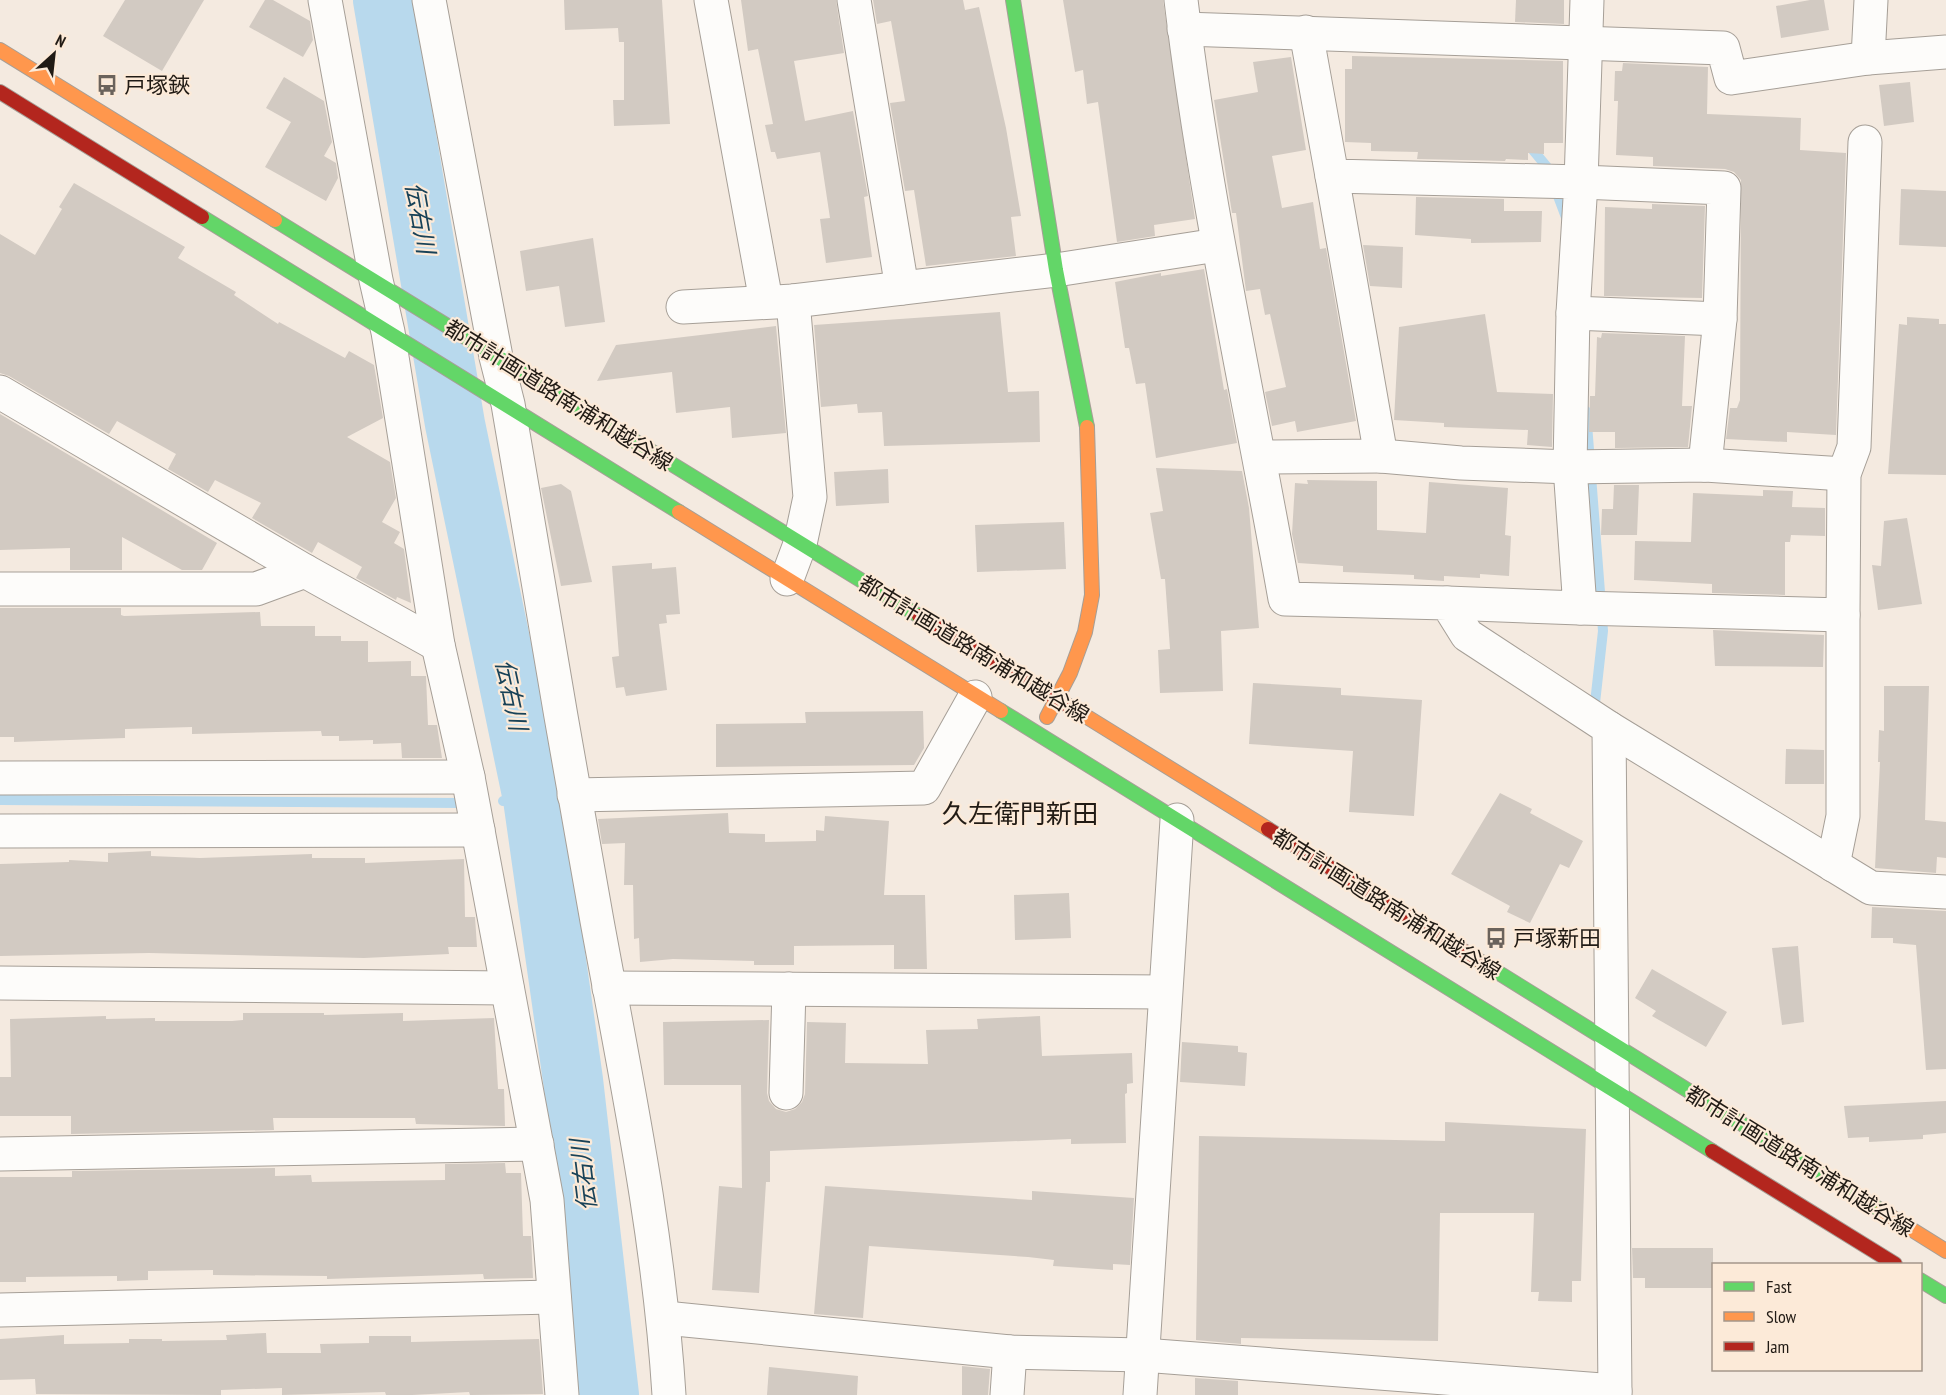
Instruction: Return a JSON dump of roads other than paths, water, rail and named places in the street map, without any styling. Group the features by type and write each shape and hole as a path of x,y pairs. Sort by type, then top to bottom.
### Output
{"street":[{"path":"325,0 389,289 388,332 438,645 468,777 547,1200 561,1395"},
{"path":"429,0 488,352 633,1103 664,1318 669,1395"},
{"path":"711,0 779,301 810,497 800,544 787,579"},
{"path":"854,0 902,288"},
{"path":"1013,0 1056,270 1089,437 1092,583 1085,632 1070,673 1038,734"},
{"path":"1580,608 1570,467 1573,313 1581,182 1587,0"},
{"path":"1868,58 1871,0"},
{"path":"1843,615 1285,599 1260,457 1217,245 1182,14 1306,32 1723,48 1731,78 1868,58 1946,52"},
{"path":"1306,32 1381,456"},
{"name":"都市計画道路南浦和越谷線","path":"0,50 800,544 1057,698 1946,1251"},
{"name":"都市計画道路南浦和越谷線","path":"0,92 498,398 1613,1092 1893,1263"},
{"path":"1833,865 1843,816 1844,474 1854,447 1865,142"},
{"path":"1332,176 1724,188 1720,319 1705,465"},
{"path":"682,307 779,301 902,288 1056,270 1217,245"},
{"path":"1573,313 1720,319"},
{"path":"0,392 305,571 438,645"},
{"path":"1260,457 1381,456 1461,463 1570,467 1705,465 1844,474"},
{"path":"0,589 256,589 305,571"},
{"path":"1448,603 1467,635 1609,728 1871,888 1946,892"},
{"path":"574,795 924,788 975,697"},
{"path":"664,1318 1010,1352 1143,1355 1615,1393 1609,728"},
{"path":"0,778 468,777"},
{"path":"1140,1395 1177,820"},
{"path":"0,831 478,830"},
{"path":"0,983 507,987"},
{"path":"609,988 1165,992"},
{"path":"786,1093 789,989"},
{"path":"0,1154 537,1144"},
{"path":"1922,1281 1946,1296"},
{"path":"0,1310 555,1297"},
{"path":"1007,1395 1010,1352"}],"waterway":[{"name":"伝右川","path":"383,0 455,424 533,799 573,1080 609,1395"},
{"path":"1528,144 1547,167 1567,220"},
{"path":"1586,411 1603,631 1594,712"},
{"path":"503,801 533,799"},
{"path":"0,800 463,803"}],"place":[{"name":"戸塚鋏","path":"107,85"},
{"name":"戸塚新田","path":"1496,938"}],"district":[{"name":"久左衛門新田","path":"1020,814"}]}
